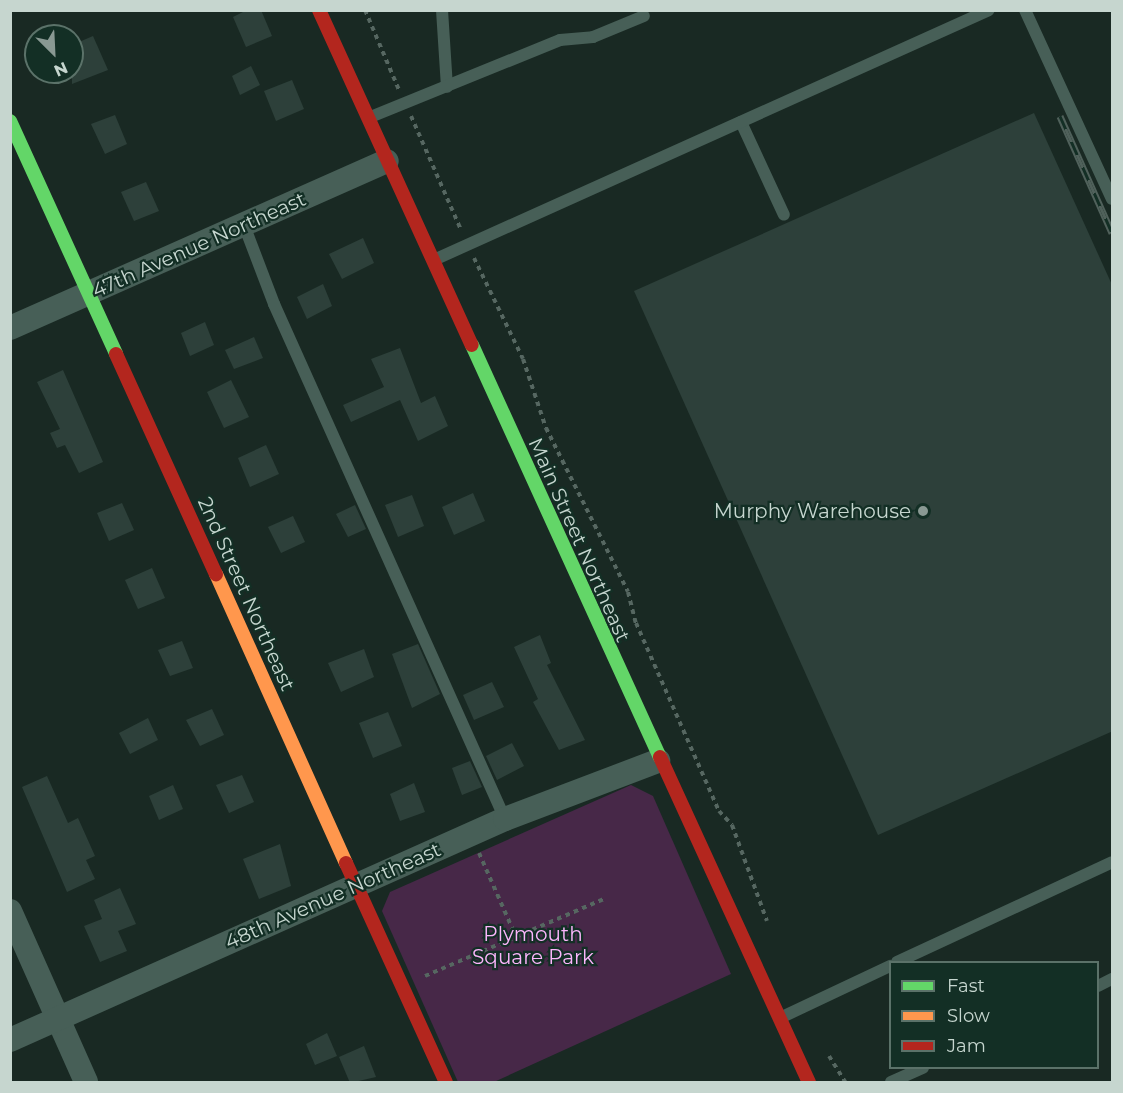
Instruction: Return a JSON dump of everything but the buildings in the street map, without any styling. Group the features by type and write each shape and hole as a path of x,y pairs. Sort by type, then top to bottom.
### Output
{"street":[{"name":"Main Street Northeast","path":"319,10 658,761 809,1083"},
{"name":"2nd Street Northeast","path":"10,121 446,1083"},
{"name":"47th Avenue Northeast","path":"10,328 387,161"},
{"name":"48th Avenue Northeast","path":"10,1040 505,819 658,761"},
{"path":"10,911 86,1083"}],"lane":[{"path":"442,10 447,87"},
{"path":"432,261 989,10"},
{"path":"1025,10 1113,199"},
{"path":"367,118 406,105 560,40 593,37 644,16"},
{"path":"741,122 784,214"},
{"path":"244,225 274,304 505,819"},
{"path":"901,961 1113,862"},
{"path":"779,1018 889,967"},
{"path":"1099,986 1113,979"},
{"path":"891,1083 921,1069"}],"path":[{"path":"365,10 468,245 523,359 551,438 628,592 636,623 719,811 732,825 768,924"},
{"path":"478,853 516,937"},
{"path":"402,986 604,899"},
{"path":"825,1047 845,1083"}],"green space":[{"name":"Plymouth Square Park","path":"631,785 653,796 731,974 494,1082 458,1082 382,911 390,892"}],"railway":[{"path":"1060,116 1112,233"}],"traffic: fast":[{"path":"10,121 116,354"},
{"path":"472,345 660,757"}],"traffic: slow":[{"path":"216,574 346,863"}],"traffic: jam":[{"path":"319,10 472,345"},
{"path":"116,354 216,574"},
{"path":"660,757 809,1082"},
{"path":"346,863 446,1082"}],"place":[{"name":"Murphy Warehouse","path":"923,511"}]}
